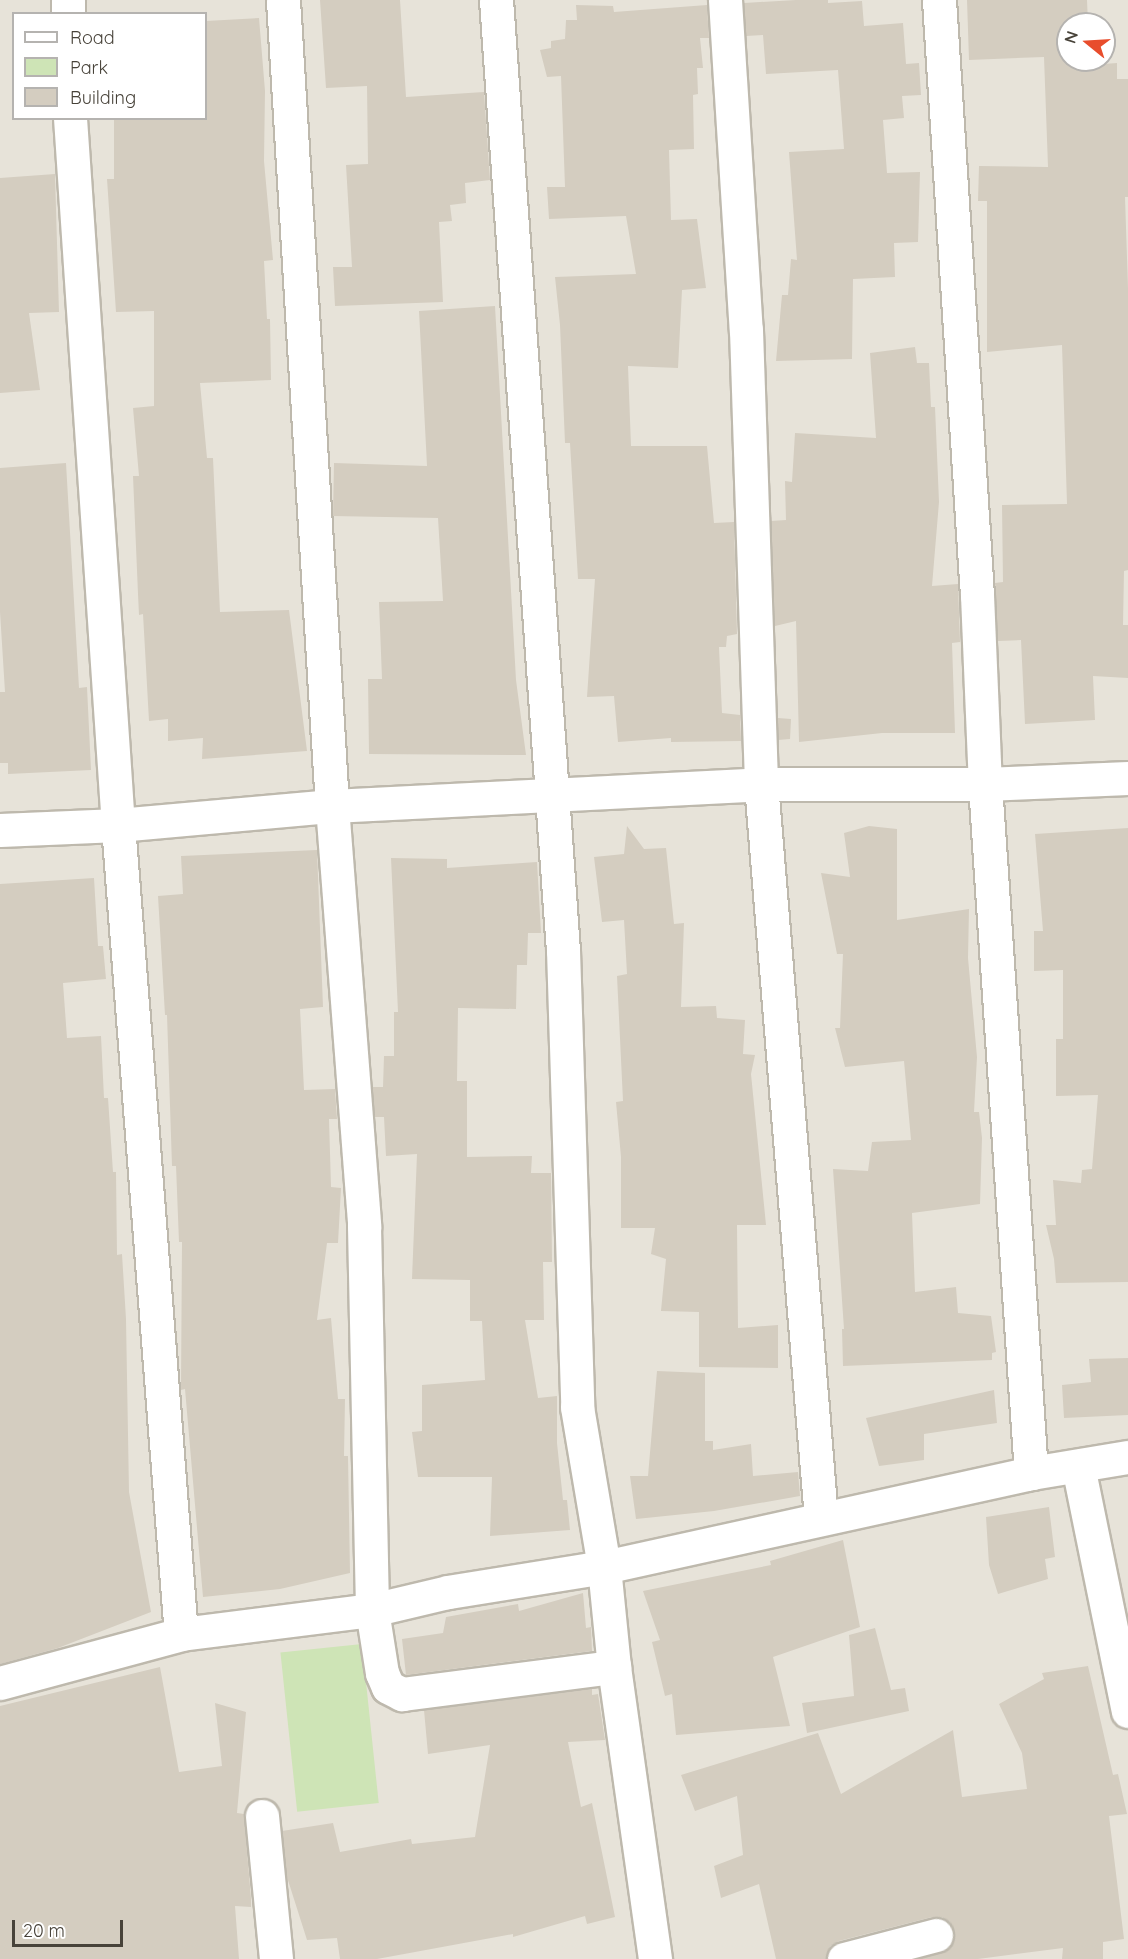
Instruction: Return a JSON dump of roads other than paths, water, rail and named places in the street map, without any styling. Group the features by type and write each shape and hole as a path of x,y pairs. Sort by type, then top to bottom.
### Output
{"street":[{"path":"283,0 332,806 364,1226 372,1610 382,1673 388,1687 402,1694 614,1667"},
{"path":"496,0 554,795 563,950 577,1407 604,1567 614,1667 655,1959"},
{"path":"725,0 746,330 761,784 821,1519"},
{"path":"939,0 976,595 985,784 1031,1473"},
{"path":"70,120 118,825 181,1634"},
{"path":"0,830 118,825 332,806 761,784 985,784 1128,778"},
{"path":"0,1683 181,1634 372,1610 448,1592 604,1567 1031,1473 1128,1457"},
{"path":"1078,1466 1128,1711"},
{"path":"262,1816 276,1959"},
{"path":"844,1959 936,1935"}]}
